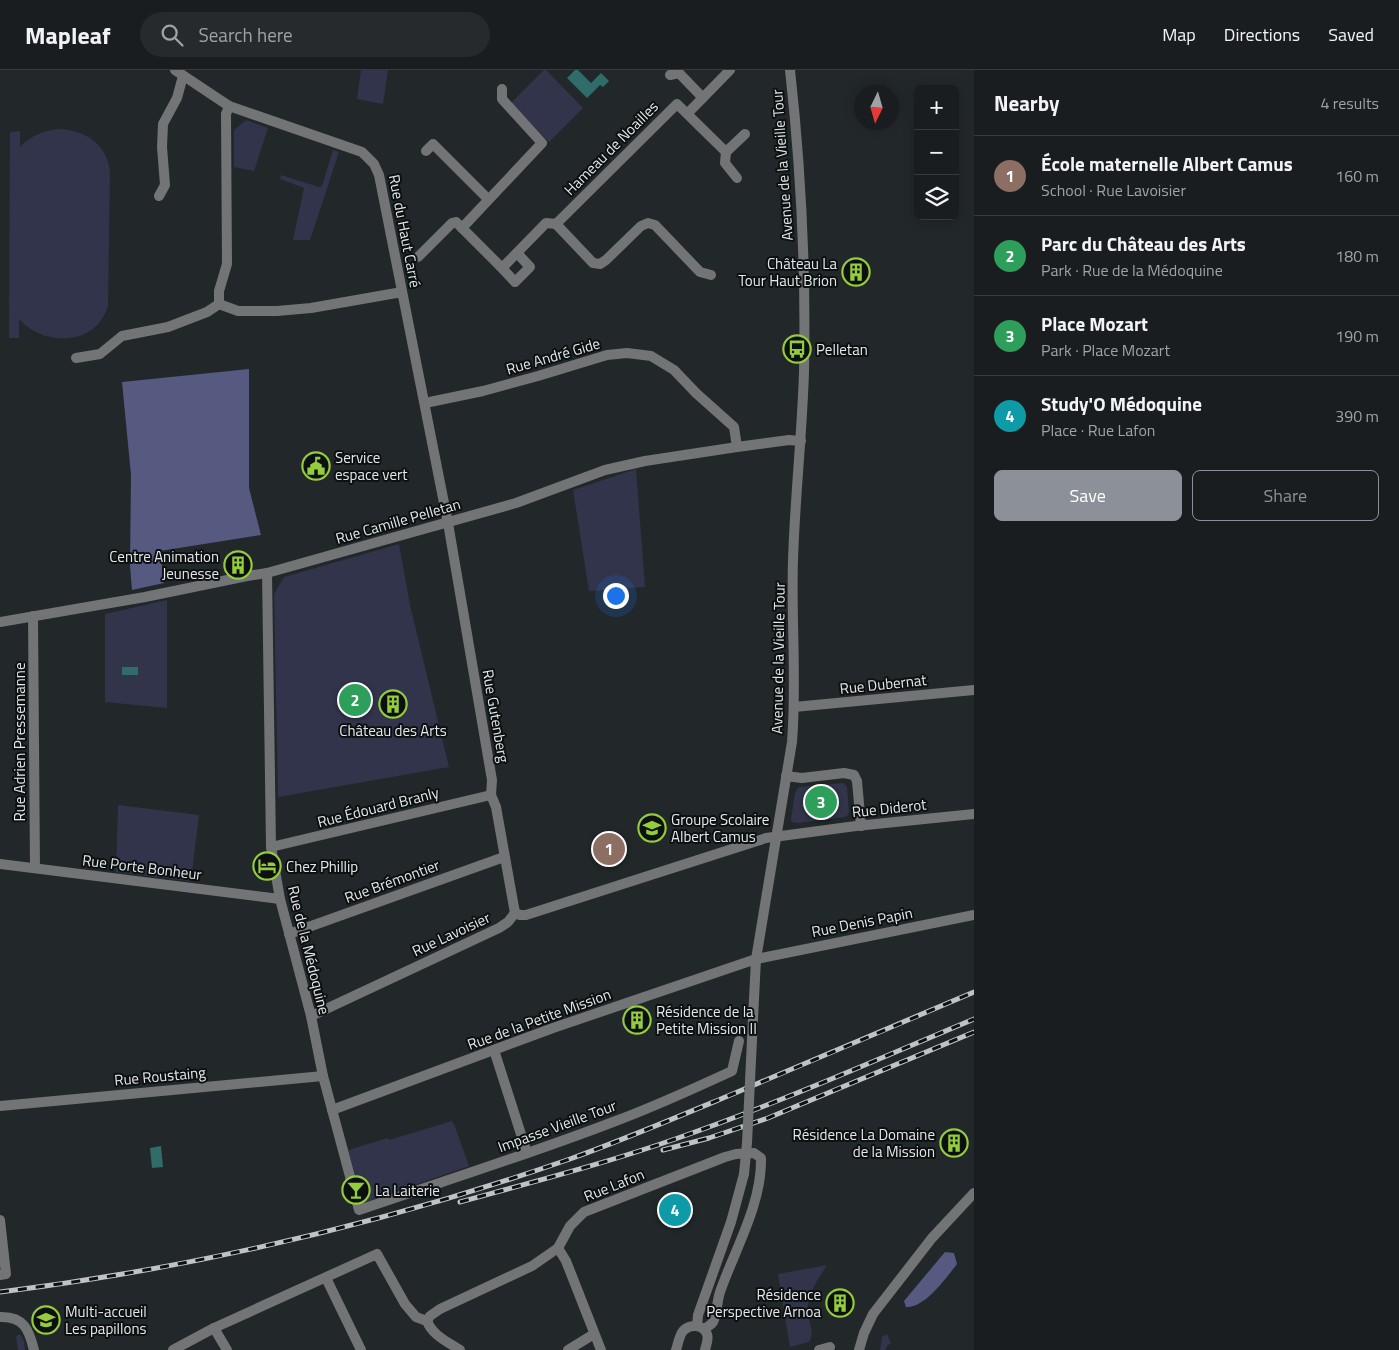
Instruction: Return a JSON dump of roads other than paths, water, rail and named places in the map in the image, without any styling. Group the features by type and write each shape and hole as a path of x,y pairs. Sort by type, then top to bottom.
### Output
{"street":[{"path":"726,152 688,113 730,70"},
{"name":"Avenue de la Vieille Tour","path":"705,1350 708,1341 707,1335 701,1328 698,1316 740,1195 744,1174 756,959 792,742 794,707 793,561 804,371 801,193 790,70"},
{"path":"159,196 165,185 162,147 164,124 177,98 179,73"},
{"name":"Rue du Haut Carré","path":"179,73 229,106 362,152 374,164 380,175 448,523"},
{"path":"670,75 680,73 703,98"},
{"path":"462,228 542,143 502,100 502,90"},
{"name":"Hameau de Noailles","path":"500,266 505,265 546,223 556,224 677,104 688,113"},
{"path":"219,304 219,291 227,264 226,114 229,106"},
{"path":"737,178 725,163 726,152 745,134"},
{"path":"426,151 432,144 488,199"},
{"path":"418,256 452,223 456,222 515,282 530,267 517,253"},
{"path":"556,224 593,263 600,264 641,226 648,223 655,225 700,272 712,275"},
{"path":"219,304 238,310 277,311 311,308 402,292"},
{"path":"76,358 100,354 122,336 168,327 207,312 219,304"},
{"name":"Rue André Gide","path":"425,403 483,391 607,355 627,353 651,356 674,370 696,393 734,427 738,447"},
{"name":"Rue Camille Pelletan","path":"0,622 145,597 267,573 516,503 605,470 738,447 789,440 801,441"},
{"name":"Rue Gutenberg","path":"448,523 492,780 491,795 496,807 514,913"},
{"name":"Rue de la Médoquine","path":"267,573 271,847 280,899 311,1016 323,1076 359,1210"},
{"name":"Rue Adrien Pressemanne","path":"33,616 35,868"},
{"name":"Rue Dubernat","path":"794,707 974,690"},
{"path":"786,776 802,778 844,773 854,775 857,781 861,826"},
{"name":"Rue Édouard Branly","path":"271,847 491,795"},
{"name":"Rue Diderot","path":"776,836 974,814"},
{"path":"514,913 526,915 776,836"},
{"name":"Rue Brémontier","path":"289,934 504,856"},
{"name":"Rue Porte Bonheur","path":"0,864 280,899"},
{"name":"Rue Lavoisier","path":"311,1016 499,928 508,922 514,913"},
{"name":"Rue Denis Papin","path":"756,959 974,915"},
{"name":"Rue de la Petite Mission","path":"332,1110 553,1028 756,959"},
{"name":"Impasse Vieille Tour","path":"359,1210 527,1153 630,1116 665,1101 732,1071 738,1041"},
{"path":"494,1050 527,1153"},
{"name":"Rue Roustaing","path":"0,1106 323,1076"},
{"name":"Rue Lafon","path":"427,1321 430,1316 440,1309 532,1266 558,1248 570,1226 584,1212 725,1157 754,1153 761,1158 759,1185 746,1226 720,1290 714,1320 709,1326 701,1328"},
{"path":"859,1350 864,1333 873,1314 932,1238 974,1193"},
{"path":"0,1220 3,1275"},
{"path":"558,1248 566,1261 601,1350"},
{"path":"173,1350 214,1328 377,1254 405,1304 416,1317 427,1321 429,1327 436,1334 460,1350"},
{"path":"326,1278 361,1350"},
{"path":"0,1317 12,1318 23,1324 31,1335 34,1350"},
{"path":"676,1350 684,1330 690,1327 701,1328"},
{"path":"214,1328 227,1350"},
{"path":"568,1350 594,1334"},
{"path":"819,1350 830,1348"}],"railway":[{"path":"0,1292 73,1282 217,1256 360,1223 501,1182 570,1159 649,1129 974,992"},
{"path":"460,1202 597,1164 716,1125 974,1019"},
{"path":"663,1150 709,1138 768,1118 974,1032"}],"place":[{"name":"Château La Tour Haut Brion","path":"856,272"},
{"name":"Pelletan","path":"797,349"},
{"name":"Service espace vert","path":"316,466"},
{"name":"Centre Animation Jeunesse","path":"238,565"},
{"name":"Parc du Château des Arts","path":"355,700"},
{"name":"Château des Arts","path":"393,704"},
{"name":"Place Mozart","path":"821,802"},
{"name":"Groupe Scolaire Albert Camus","path":"652,828"},
{"name":"École maternelle Albert Camus","path":"609,849"},
{"name":"Chez Phillip","path":"267,866"},
{"name":"Résidence de la Petite Mission II","path":"637,1020"},
{"name":"Résidence La Domaine de la Mission","path":"954,1143"},
{"name":"La Laiterie","path":"356,1190"},
{"name":"Study'O Médoquine","path":"675,1210"},
{"name":"Résidence Perspective Arnoa","path":"840,1303"},
{"name":"Multi-accueil Les papillons","path":"46,1320"}]}
